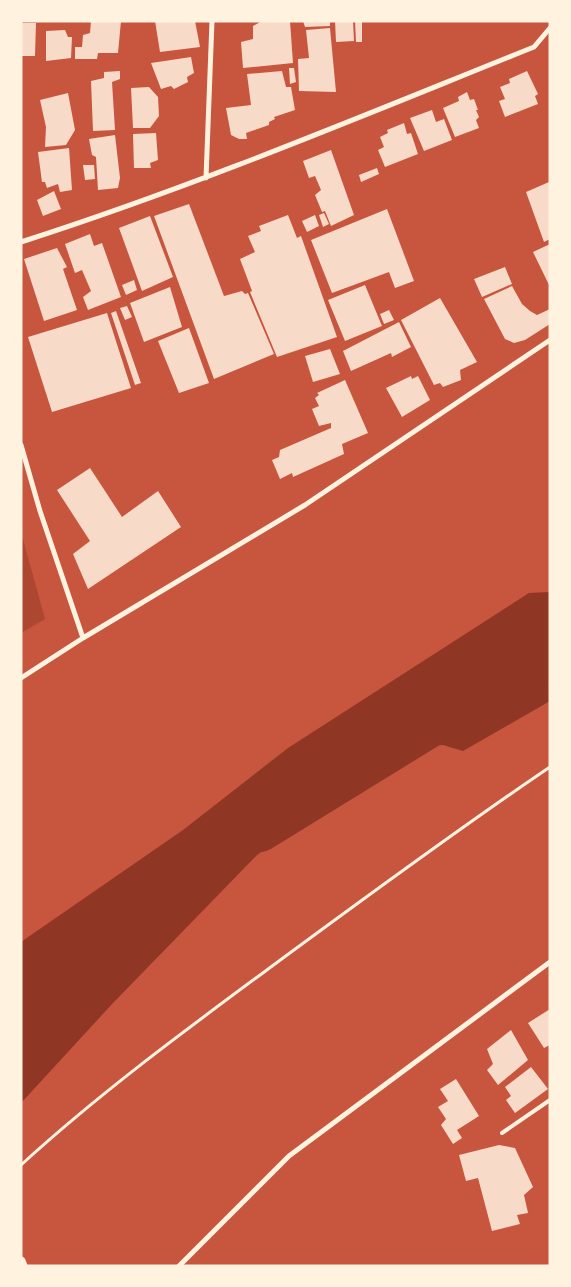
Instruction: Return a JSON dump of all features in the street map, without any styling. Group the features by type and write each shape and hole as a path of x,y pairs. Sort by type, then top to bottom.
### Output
{"street":[{"path":"206,178 212,21"},
{"path":"21,242 107,215 206,178 534,47 550,28"},
{"path":"21,678 83,638 305,505 550,340"},
{"path":"21,445 40,511 83,638"},
{"path":"179,1266 289,1156 550,962"},
{"path":"21,1262 23,1266"}],"lane":[{"path":"502,1133 550,1100"}],"path":[{"path":"21,1164 63,1126 225,1001 459,828 550,767"}],"shaded area":[{"path":"21,532 45,619 21,633"},
{"path":"550,592 550,701 463,751 443,745 390,748 315,794 308,820 257,855 113,1003 21,1103 21,942 183,830 288,748 529,593"}],"building":[{"path":"91,21 121,21 118,53 98,53 97,59 75,59 75,47 82,47 83,35 90,33"},
{"path":"155,21 195,21 200,47 160,52"},
{"path":"262,21 290,21 293,63 243,68 241,42 253,39 253,26"},
{"path":"303,21 330,21 330,26 305,27"},
{"path":"335,21 353,21 354,41 336,42"},
{"path":"355,21 362,21 362,42 356,42"},
{"path":"21,23 36,23 35,56 21,56"},
{"path":"330,28 336,92 299,91 298,59 309,58 306,30"},
{"path":"65,30 68,37 72,37 71,58 46,61 46,31"},
{"path":"191,57 194,73 187,77 188,82 174,89 171,86 161,89 151,63"},
{"path":"289,68 294,68 296,82 290,84"},
{"path":"120,71 120,79 112,82 115,130 93,131 91,81 104,78 104,72"},
{"path":"282,71 286,87 291,87 295,110 274,117 275,119 269,122 269,125 246,133 247,139 239,139 231,135 226,108 251,105 247,74"},
{"path":"527,71 538,94 535,96 538,104 505,117 499,101 505,99 500,87 510,83 509,79"},
{"path":"149,87 158,97 159,116 150,128 133,128 131,88"},
{"path":"467,92 470,100 474,99 478,110 476,110 479,117 476,120 479,128 455,137 443,108 459,101 458,97"},
{"path":"68,93 75,130 66,145 45,147 46,127 40,100"},
{"path":"432,110 436,122 444,119 452,140 424,151 410,118"},
{"path":"404,123 407,134 411,133 418,154 385,167 378,150 384,147 380,137 388,133 387,130"},
{"path":"156,133 158,160 150,163 151,168 134,168 133,134"},
{"path":"115,135 120,178 118,188 98,190 96,157 92,155 89,139"},
{"path":"69,148 72,190 60,192 58,184 47,188 45,182 42,182 38,152"},
{"path":"331,150 354,215 331,226 325,211 322,212 315,195 321,190 315,176 309,178 303,161"},
{"path":"83,165 94,165 95,179 85,180"},
{"path":"377,168 379,174 361,182 359,175"},
{"path":"549,182 550,239 544,242 526,192"},
{"path":"54,191 61,209 43,216 37,200"},
{"path":"189,204 224,296 242,291 245,294 248,293 274,354 214,379 154,216"},
{"path":"387,209 414,281 395,288 389,272 332,293 311,240"},
{"path":"324,213 329,224 323,227 319,215"},
{"path":"288,215 297,238 301,236 337,337 277,357 250,292 252,291 240,259 255,252 248,236 261,231 259,226"},
{"path":"315,215 319,226 307,232 302,221"},
{"path":"150,216 173,277 142,291 119,228"},
{"path":"90,234 94,246 102,243 121,297 88,310 83,297 91,291 82,270 75,273 65,244"},
{"path":"550,244 550,287 533,252"},
{"path":"57,248 67,267 63,269 77,310 44,321 24,259"},
{"path":"505,267 512,284 482,297 474,279"},
{"path":"134,280 137,290 126,295 122,285"},
{"path":"365,285 382,326 345,341 328,300"},
{"path":"512,286 522,304 530,311 537,315 550,309 550,324 525,340 514,343 505,339 484,299"},
{"path":"170,287 182,327 144,342 130,303"},
{"path":"440,298 477,362 460,370 461,380 443,387 440,383 434,385 401,320"},
{"path":"127,306 132,317 125,320 120,308"},
{"path":"389,310 394,320 384,324 380,314"},
{"path":"116,311 141,383 135,385 111,313"},
{"path":"107,313 131,388 52,412 28,337"},
{"path":"399,322 411,347 392,357 391,353 351,371 343,351"},
{"path":"189,328 209,383 179,393 158,341"},
{"path":"330,349 340,374 313,382 305,356"},
{"path":"411,376 412,379 418,376 430,400 402,417 386,388"},
{"path":"345,380 368,433 342,444 344,454 293,477 292,473 280,479 272,460 279,457 280,450 331,428 331,423 319,426 312,409 319,406 315,398 319,395 317,393"},
{"path":"90,468 122,517 158,491 181,527 88,589 73,554 90,541 57,490"},
{"path":"550,1009 550,1045 544,1048 528,1023"},
{"path":"511,1030 528,1060 498,1085 487,1070 493,1064 487,1049"},
{"path":"531,1067 548,1089 515,1113 506,1100 511,1096 505,1087"},
{"path":"456,1079 479,1116 457,1130 462,1138 453,1144 441,1125 446,1119 438,1107 448,1101 440,1089"},
{"path":"499,1145 515,1148 533,1187 524,1195 528,1213 517,1215 520,1224 492,1231 478,1178 466,1181 459,1155"}],"waterway":[{"path":"259,828 550,649"}]}
